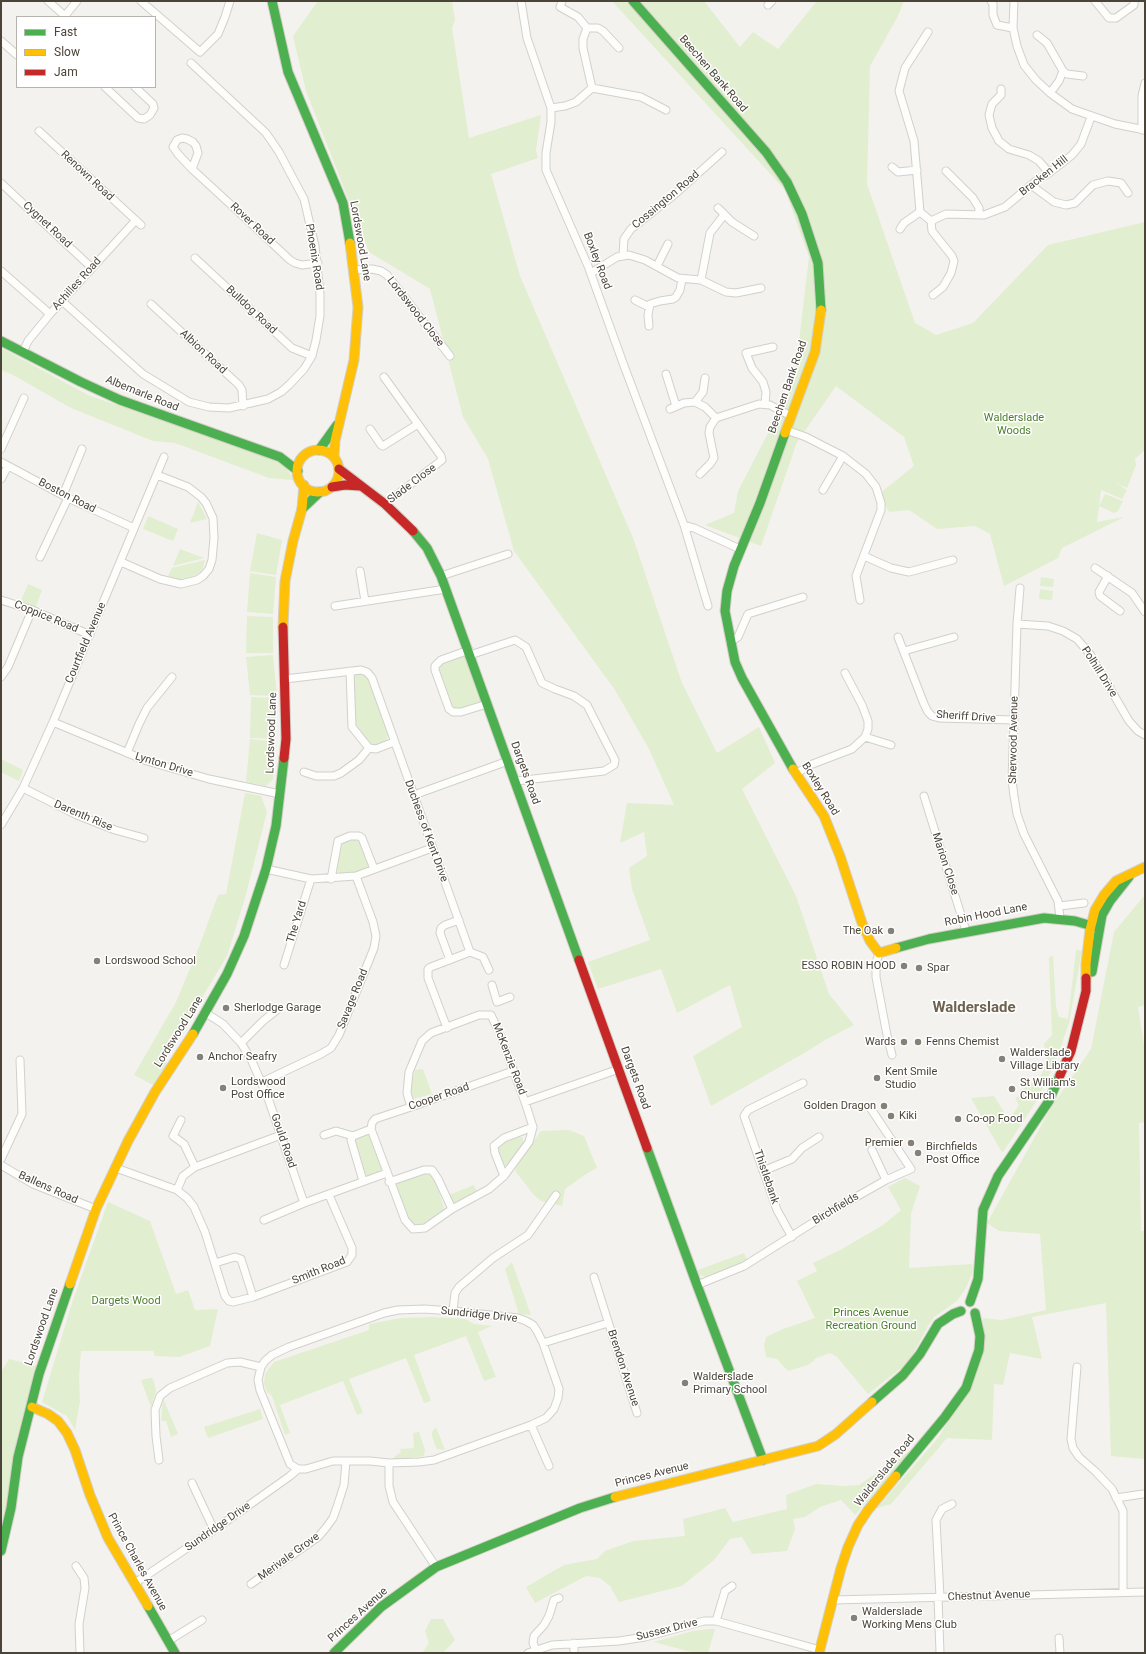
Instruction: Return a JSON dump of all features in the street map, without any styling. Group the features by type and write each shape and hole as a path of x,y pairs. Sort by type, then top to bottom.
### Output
{"street":[{"path":"48,1 63,16"},
{"path":"65,16 77,1"},
{"path":"141,1 200,52 218,34 226,17 230,1"},
{"name":"Lordswood Lane","path":"272,1 288,72 343,203 354,270 358,307 354,360 335,441 334,457 339,469"},
{"name":"Boxley Road","path":"521,1 527,38 551,108 551,122 546,153 546,170 591,273 684,525 708,606"},
{"path":"562,1 560,7 578,17 586,28"},
{"name":"Beechen Bank Road","path":"633,1 766,152 787,182 802,214 814,247 819,269 821,298 818,339 815,352 760,503 740,549 730,579 725,611 730,642"},
{"path":"991,1 993,4 993,15 997,26 1013,28"},
{"path":"1014,1 1013,28 1017,46 1024,65 1036,80 1050,93 1072,109 1091,117 1144,130 1142,96 1145,83"},
{"path":"1095,1 1109,18 1116,18 1134,5 1134,1"},
{"path":"586,28 583,39 583,48 592,88"},
{"path":"586,28 598,28 603,30 619,48"},
{"path":"928,32 905,68 899,91 914,142 920,212 931,222 932,231 952,256 954,261 951,273 943,287 934,295"},
{"path":"1037,35 1047,43 1063,71 1067,74 1083,76"},
{"path":"1,42 16,54"},
{"name":"Phoenix Road","path":"62,301 143,374 188,402 209,407 229,408 268,400 281,392 304,369 312,356 320,316 320,294 318,263 304,199 279,152 266,133 191,63"},
{"path":"1050,93 1059,81 1063,71"},
{"path":"106,88 138,118 144,119 150,115 154,108 153,104 136,88"},
{"path":"551,108 565,106 576,102 592,88"},
{"path":"592,88 641,97 666,110"},
{"path":"1001,89 1001,95 992,104 989,115 992,128 999,141 1009,149 1029,156 1040,162 1049,173"},
{"name":"Bracken Hill","path":"931,222 946,214 984,215 1005,207 1031,185 1072,155 1081,144 1091,117"},
{"name":"Renown Road","path":"39,131 138,223"},
{"name":"Cossington Road","path":"623,255 624,239 631,229 674,195 722,152"},
{"path":"892,167 898,172 917,170"},
{"name":"Rover Road","path":"192,169 290,260 302,265 318,263"},
{"path":"946,171 973,198 979,208 979,214"},
{"path":"1031,185 1054,202 1066,205 1075,203 1093,185 1108,181 1121,182 1128,193"},
{"name":"Cygnet Road","path":"1,182 92,268"},
{"path":"718,208 724,215 754,236"},
{"path":"900,229 904,223 920,212"},
{"path":"701,280 710,233 724,215"},
{"name":"Achilles Road","path":"23,352 28,341 50,314 92,268 138,223"},
{"path":"657,266 668,244"},
{"path":"591,273 623,255 638,257 674,276 682,279 701,280 726,292 736,293 761,288"},
{"name":"Bulldog Road","path":"195,258 292,348 312,356"},
{"name":"Lordswood Close","path":"354,270 372,269 381,271 387,275 450,356"},
{"path":"1,271 50,314"},
{"path":"649,326 649,307 653,303 676,297 680,290 682,279"},
{"path":"635,300 649,307"},
{"name":"Albion Road","path":"151,304 239,385 242,390 243,406"},
{"name":"Albemarle Road","path":"1,341 120,400 280,457 298,471"},
{"path":"765,404 765,387 760,377 752,368 746,353 773,347"},
{"path":"666,374 673,408 695,402 702,392 705,378"},
{"name":"Slade Close","path":"384,377 441,456 442,460 385,504"},
{"path":"1,449 24,398"},
{"path":"695,402 705,407 716,418"},
{"path":"700,474 714,458 709,433 710,427 716,418 753,405 765,404 775,407 791,416"},
{"name":"Lordswood Lane","path":"319,450 338,423"},
{"path":"370,429 383,446 418,424"},
{"path":"786,430 806,437 843,456 866,474 876,487 881,503 880,515 856,576 860,600"},
{"path":"40,557 66,496 82,449"},
{"path":"298,471 299,463 303,457 313,451 319,450 327,452 334,457"},
{"path":"823,490 843,456"},
{"name":"Courtfield Avenue","path":"1,825 23,788 53,722 164,457"},
{"name":"Albemarle Road","path":"280,457 303,457"},
{"name":"Boston Road","path":"1,462 66,496 134,528"},
{"path":"1,479 8,466"},
{"path":"332,487 336,482 339,469"},
{"name":"Dargets Road","path":"339,469 385,504 404,521 426,548 441,576 619,1069 763,1460"},
{"name":"Lordswood Lane","path":"1,1550 11,1508 18,1457 32,1407 39,1374 96,1209 128,1141 155,1092 186,1047 227,974 244,936 266,869 276,826 286,739 283,641 284,593 292,541 302,509 304,485 299,479 298,471"},
{"path":"121,562 160,579 180,584 197,580 209,569 212,560 214,538 213,518 206,503 201,496 188,487 157,475"},
{"path":"304,485 311,490 320,492"},
{"path":"332,487 345,485 360,486"},
{"name":"Lordswood Lane","path":"302,509 320,492 332,487"},
{"path":"684,525 740,549"},
{"path":"441,576 508,554"},
{"path":"864,556 896,570 909,572 953,560"},
{"path":"1095,568 1132,593 1145,612"},
{"path":"360,571 365,602"},
{"path":"1108,576 1099,592 1100,596 1120,611"},
{"name":"Sherwood Avenue","path":"1020,588 1017,624 1012,780 1017,814 1024,834 1060,906 1060,918"},
{"path":"335,606 446,589"},
{"path":"730,642 738,637 748,614 803,597"},
{"name":"Coppice Road","path":"1,600 32,610 90,635"},
{"path":"1,677 8,666 32,610"},
{"name":"Polhill Drive","path":"1017,624 1048,626 1063,631 1077,639 1090,654 1129,722 1138,731 1145,735"},
{"name":"Sheriff Drive","path":"898,637 924,704 932,716 939,718 1014,720"},
{"path":"904,651 954,637"},
{"path":"487,704 461,712 453,712 449,709 435,670 437,663 441,660 515,640 526,647 542,683 555,690 574,696 587,705 615,760 614,765 604,771 516,781"},
{"name":"Boxley Road","path":"730,642 735,662 758,709 796,773 818,805 829,827 862,923 870,941 879,952"},
{"name":"Duchess of Kent Drive","path":"285,679 361,670 367,672 372,678 470,952"},
{"path":"350,671 352,727 369,748"},
{"path":"796,773 810,765 852,749 865,737 868,729 868,721 862,705 845,673"},
{"path":"127,753 147,708 172,677"},
{"name":"Lynton Drive","path":"53,722 147,761 209,779 280,794"},
{"path":"865,737 891,745"},
{"path":"369,748 376,748 394,742"},
{"path":"304,772 316,776 334,776 342,773 359,760 369,748"},
{"path":"414,795 508,761"},
{"name":"Darenth Rise","path":"23,788 77,815 115,830 144,838"},
{"name":"Marion Close","path":"924,796 966,931"},
{"path":"331,879 338,841 350,836 359,836 362,838 374,869"},
{"path":"266,869 311,879 331,879 356,876 432,848"},
{"path":"970,1302 975,1306 975,1313 969,1317 964,1315 961,1311 963,1305 970,1302 978,1279 983,1210 998,1176 1049,1101 1071,1050 1086,990 1090,980 1095,927 1110,901 1131,875 1145,867"},
{"name":"Savage Road","path":"262,1082 322,1054 331,1048 338,1035 374,948 376,936 373,922 356,876"},
{"name":"The Yard","path":"284,965 311,879"},
{"path":"1060,906 1084,902"},
{"name":"Robin Hood Lane","path":"879,952 910,943 1031,919 1060,918 1095,927"},
{"path":"450,960 440,933 441,928 459,920"},
{"path":"446,1028 428,973 431,967 470,952 483,957 489,970"},
{"path":"879,952 876,963 876,977 886,1035 892,1055"},
{"path":"492,985 497,1002"},
{"path":"490,1015 497,1002 510,997"},
{"path":"241,1044 263,1021 278,1009"},
{"name":"Gould Road","path":"206,1013 223,1024 241,1044 262,1082 304,1203"},
{"name":"McKenzie Road","path":"410,1107 407,1093 409,1072 422,1041 431,1033 480,1015 490,1015 499,1032 534,1127"},
{"path":"1,1159 22,1114 23,1105 20,1060"},
{"path":"525,1102 619,1069"},
{"name":"Cooper Road","path":"353,1136 371,1129 375,1119 513,1071"},
{"name":"Thistlebank","path":"792,1237 777,1210 744,1116 748,1110 803,1083"},
{"name":"Birchfields","path":"698,1285 744,1266 833,1210 886,1180 911,1169 871,1109"},
{"path":"181,1120 171,1139 184,1144 195,1167"},
{"path":"504,1176 495,1154 494,1146 504,1138 534,1127"},
{"path":"371,1129 389,1182 405,1220 413,1229 425,1228 452,1209 489,1189 504,1176 528,1142 534,1127"},
{"path":"324,1135 336,1131 353,1136 351,1143 363,1181"},
{"path":"177,1190 183,1176 195,1167 281,1135"},
{"path":"763,1170 792,1159 802,1148 819,1137"},
{"path":"872,1150 886,1180"},
{"name":"Ballens Road","path":"1,1166 33,1184 96,1209"},
{"path":"116,1168 177,1190 187,1198 194,1207 205,1232 215,1263 235,1257 241,1260 253,1297"},
{"path":"389,1182 424,1170 432,1170 438,1179 452,1209"},
{"path":"264,1220 304,1203 387,1173"},
{"name":"Smith Road","path":"215,1263 225,1296 229,1301 233,1302 253,1297 347,1262 352,1255 352,1248 329,1195"},
{"path":"453,1311 455,1293 459,1287 493,1258 528,1235 556,1195"},
{"name":"Brendon Avenue","path":"594,1276 637,1413"},
{"name":"Sundridge Drive","path":"135,1583 214,1530 298,1469 306,1469 318,1464 333,1461 389,1463 434,1460 546,1418 554,1409 558,1398 559,1389 544,1343 537,1331 526,1321 514,1318 453,1311 398,1310 384,1313 289,1347 272,1355 261,1367"},
{"name":"Princes Avenue","path":"334,1653 381,1607 436,1567 591,1504 818,1446 836,1434 903,1375 920,1354 938,1324 953,1314 961,1311"},
{"name":"Walderslade Road","path":"820,1652 846,1552 863,1517 940,1424 966,1388 979,1350 980,1336 975,1313"},
{"name":"Brendon Avenue","path":"544,1343 608,1323"},
{"path":"159,1460 156,1436 156,1410 160,1396 170,1388 227,1363 240,1362 261,1367 258,1380 260,1390 290,1464 298,1469"},
{"path":"1077,1367 1071,1439 1073,1448 1079,1457 1112,1489 1123,1512 1122,1592"},
{"name":"Prince Charles Avenue","path":"32,1407 48,1414 58,1421 67,1433 75,1450 97,1516 108,1538 175,1653"},
{"path":"532,1424 549,1466"},
{"name":"Merivale Grove","path":"251,1584 318,1537 325,1529 337,1507 344,1484 346,1461"},
{"path":"389,1463 389,1486 393,1502 436,1567"},
{"path":"192,1483 214,1530"},
{"path":"1116,1498 1143,1494"},
{"path":"940,1653 936,1520 942,1509 952,1504"},
{"path":"76,1566 84,1578 85,1588 79,1624 80,1653"},
{"path":"716,1621 725,1591 732,1586"},
{"name":"Chestnut Avenue","path":"833,1600 1145,1592"},
{"path":"536,1650 533,1643 534,1636 547,1620 554,1600 560,1598"},
{"path":"168,1641 202,1620"},
{"name":"Sussex Drive","path":"528,1653 552,1645 619,1641 645,1637 694,1623 716,1621 820,1652"},
{"path":"1059,1638 1060,1653"},
{"path":"574,1643 574,1653"}],"green space":[{"path":"318,1 452,1 455,20 452,28 469,138 541,115 536,150 538,158 491,174 520,276 633,538 682,683 717,753 759,727 775,763 742,789 796,896 829,994 854,1025 825,1040 711,1106 693,1056 742,1027 730,985 677,1013 661,969 598,989 588,962 650,940 632,889 629,868 647,856 644,832 620,843 627,803 674,805 649,749 615,690 514,551 488,459 463,417 430,289 369,252 306,91 293,36"},
{"name":"Walderslade Woods","path":"612,1 704,1 740,47 753,32 778,49 817,1 904,1 898,16 870,66 867,184 915,323 936,335 973,323 1048,245 1145,222 1145,450 1135,459 1136,465 1127,488 1114,482 1127,490 1122,499 1101,490 1097,522 1124,517 1062,548 1058,558 1004,586 990,534 975,526 937,529 909,510 889,512 879,494 914,466 904,437 836,386 797,442 761,546 705,525 734,513 738,491 794,383 809,257 785,190"},
{"path":"1,348 90,396 224,441 283,463 294,480 269,478 175,443 153,441 71,408 15,376 1,370"},
{"path":"1105,494 1123,501 1118,511 1114,513 1099,506"},
{"path":"198,502 207,519 190,523"},
{"path":"148,516 178,529 173,541 143,529"},
{"path":"257,533 282,540 276,575 250,571"},
{"path":"180,549 204,558 173,566"},
{"path":"205,560 203,568 199,573 186,580 180,580 168,576 172,568"},
{"path":"250,573 276,577 273,614 247,612"},
{"path":"1041,577 1054,579 1053,587 1040,586"},
{"path":"28,584 42,590 35,609 20,603"},
{"path":"1040,589 1053,591 1052,600 1039,599"},
{"path":"247,616 273,617 273,653 246,653"},
{"path":"469,650 487,704 453,712 435,666"},
{"path":"273,655 277,696 250,695 246,657"},
{"path":"355,673 363,673 368,679 388,735 387,740 377,745 368,743 356,724 353,676"},
{"path":"251,697 276,698 276,739 250,738"},
{"path":"250,739 276,742 273,779 266,786 246,782"},
{"path":"1,759 23,770 19,781 1,772"},
{"path":"245,793 261,796 267,812 245,898 227,956 185,1026 182,1025 162,1059 170,1065 153,1085 134,1075 176,1002 199,947 218,895 226,894"},
{"path":"352,839 359,840 369,867 360,873 340,874 336,869 341,841"},
{"path":"1144,896 1145,1005 1138,1007 1145,1052 1145,1122 1139,1123 1141,1231 1145,1231 1145,1459 1111,1456 1106,1303 1032,1317 1042,1359 1010,1353 1003,1385 994,1384 992,1440 947,1438 891,1504 877,1508 938,1438 974,1380 983,1349 983,1318 1002,1320 1046,1310 1040,1234 999,1231 987,1223 1052,1106 1091,1049 1114,932"},
{"path":"1076,950 1082,951 1069,1023 1055,1063 1036,1102 1003,1152 1001,1151 971,1098 994,1096 1009,1120 1019,1105 1015,1098 1021,1095 1019,1091 1039,1079 1047,1063 1044,1044 1052,1035 1049,957 1053,956 1056,1007 1059,1017 1068,1019"},
{"path":"423,1069 432,1094 413,1099 409,1092 415,1070"},
{"path":"569,1130 584,1136 597,1168 565,1189 562,1206 541,1201 534,1195 515,1171 518,1163 541,1131"},
{"path":"367,1133 372,1134 382,1170 380,1174 369,1177 366,1175 353,1144 355,1137"},
{"path":"520,1137 523,1138 523,1143 508,1166 501,1164 496,1148 499,1144"},
{"path":"423,1172 433,1173 445,1211 419,1226 413,1225 408,1220 395,1185 397,1181"},
{"name":"Princes Avenue Recreation Ground","path":"905,1178 920,1186 911,1214 909,1268 972,1264 973,1271 966,1288 957,1301 934,1317 914,1352 904,1366 868,1394 837,1357 830,1353 814,1359 815,1360 808,1365 788,1371 777,1359 766,1357 764,1345 766,1337 783,1329 815,1318 797,1281 817,1271 813,1263 842,1249 883,1225 901,1210 888,1187"},
{"path":"474,1185 477,1192 456,1202 452,1202 449,1195"},
{"name":"Dargets Wood","path":"108,1202 150,1221 176,1294 188,1290 195,1310 218,1309 210,1346 179,1357 155,1356 153,1351 81,1351 79,1378 80,1401 75,1430 67,1416 42,1402 73,1300"},
{"path":"744,1253 747,1260 707,1277 699,1275 698,1270"},
{"path":"512,1262 531,1315 519,1314 505,1269"},
{"path":"433,1317 465,1319 474,1324 492,1326 478,1332 496,1377 484,1381 466,1336 414,1355 431,1401 424,1403 406,1358 349,1379 363,1413 357,1415 343,1381 280,1405 290,1433 285,1435 272,1396 267,1392 264,1384 265,1374 274,1362 369,1330 369,1324 401,1318"},
{"path":"9,1359 37,1366 18,1434 1,1537 1,1372"},
{"path":"152,1378 156,1391 151,1407 141,1380"},
{"path":"163,1398 178,1434 171,1437 166,1421 161,1421"},
{"path":"260,1409 263,1419 208,1438 204,1427"},
{"path":"436,1427 445,1450 437,1449 435,1445 432,1432"},
{"path":"419,1432 425,1450 424,1456 394,1460 394,1457 401,1452 400,1449 414,1448 413,1433"},
{"path":"917,1446 855,1515 841,1500 820,1507 805,1517 793,1519 795,1529 787,1551 752,1554 742,1537 730,1539 714,1560 682,1586 619,1602 610,1586 600,1578 586,1576 535,1603 526,1587 564,1565 597,1559 605,1551 633,1541 685,1536 683,1519 725,1508 733,1522 787,1509 786,1495 816,1484 843,1486 859,1485"},
{"path":"431,1619 443,1619 455,1640 443,1653 422,1653 429,1643 425,1631"},
{"path":"715,1629 708,1653 695,1653 654,1642 693,1631"}],"traffic: fast":[{"path":"272,1 288,72 343,203 350,243"},
{"path":"633,1 766,152 787,182 802,214 818,263 821,310"},
{"path":"1,341 120,400 280,457 298,471"},
{"path":"319,450 337,425"},
{"path":"785,433 760,503 734,566 727,591 725,611 735,662 742,678 793,769"},
{"path":"302,509 320,492"},
{"path":"413,531 427,548 441,576 579,960"},
{"path":"193,1034 227,974 244,936 266,869 276,826 284,758"},
{"path":"1092,972 1102,915 1110,901 1129,877"},
{"path":"896,948 929,939 1044,918 1075,921 1099,928"},
{"path":"970,1302 978,1279 983,1210 998,1176 1049,1101 1060,1075"},
{"path":"647,1148 763,1460"},
{"path":"1,1551 11,1508 18,1457 39,1374 70,1284"},
{"path":"872,1402 903,1375 920,1354 938,1324 953,1314 961,1311"},
{"path":"896,1476 945,1417 966,1388 979,1350 980,1336 975,1313"},
{"path":"334,1653 381,1607 436,1567 580,1508 615,1497"},
{"path":"148,1606 175,1653"}],"traffic: slow":[{"path":"334,457 335,441 354,360 358,307 350,243"},
{"path":"785,433 815,352 821,310"},
{"path":"318,450 333,456 339,471 333,486 318,492 303,486 297,471 303,456 318,450"},
{"path":"283,627 285,581 293,541 302,509 304,485"},
{"path":"793,769 824,816 840,856 862,923 870,941 879,953 896,948"},
{"path":"1086,978 1090,930 1095,910 1104,895 1116,881 1145,867"},
{"path":"70,1284 96,1209 128,1141 155,1092 193,1034"},
{"path":"615,1497 818,1446 836,1434 872,1402"},
{"path":"32,1407 48,1414 58,1421 67,1433 75,1450 90,1495 108,1538 148,1606"},
{"path":"819,1653 841,1568 848,1547 858,1525 868,1510 896,1476"}],"traffic: jam":[{"path":"339,469 385,504 413,531"},
{"path":"332,487 345,485 360,486"},
{"path":"283,627 286,739 284,758"},
{"path":"579,960 647,1148"},
{"path":"1060,1075 1071,1051 1086,991 1086,978"}],"place":[{"name":"The Oak","path":"891,931"},
{"name":"Lordswood School","path":"97,961"},
{"name":"ESSO ROBIN HOOD","path":"904,966"},
{"name":"Spar","path":"919,968"},
{"name":"Sherlodge Garage","path":"226,1008"},
{"name":"Wards","path":"904,1042"},
{"name":"Fenns Chemist","path":"918,1042"},
{"name":"Anchor Seafry","path":"200,1057"},
{"name":"Walderslade Village Library","path":"1002,1059"},
{"name":"Kent Smile Studio","path":"877,1078"},
{"name":"Lordswood Post Office","path":"223,1088"},
{"name":"St William's Church","path":"1012,1089"},
{"name":"Golden Dragon","path":"884,1106"},
{"name":"Kiki","path":"891,1116"},
{"name":"Co-op Food","path":"958,1119"},
{"name":"Premier","path":"911,1143"},
{"name":"Birchfields Post Office","path":"918,1153"},
{"name":"Walderslade Primary School","path":"685,1383"},
{"name":"Walderslade Working Mens Club","path":"854,1618"}],"district":[{"name":"Walderslade","path":"974,1008"}]}
